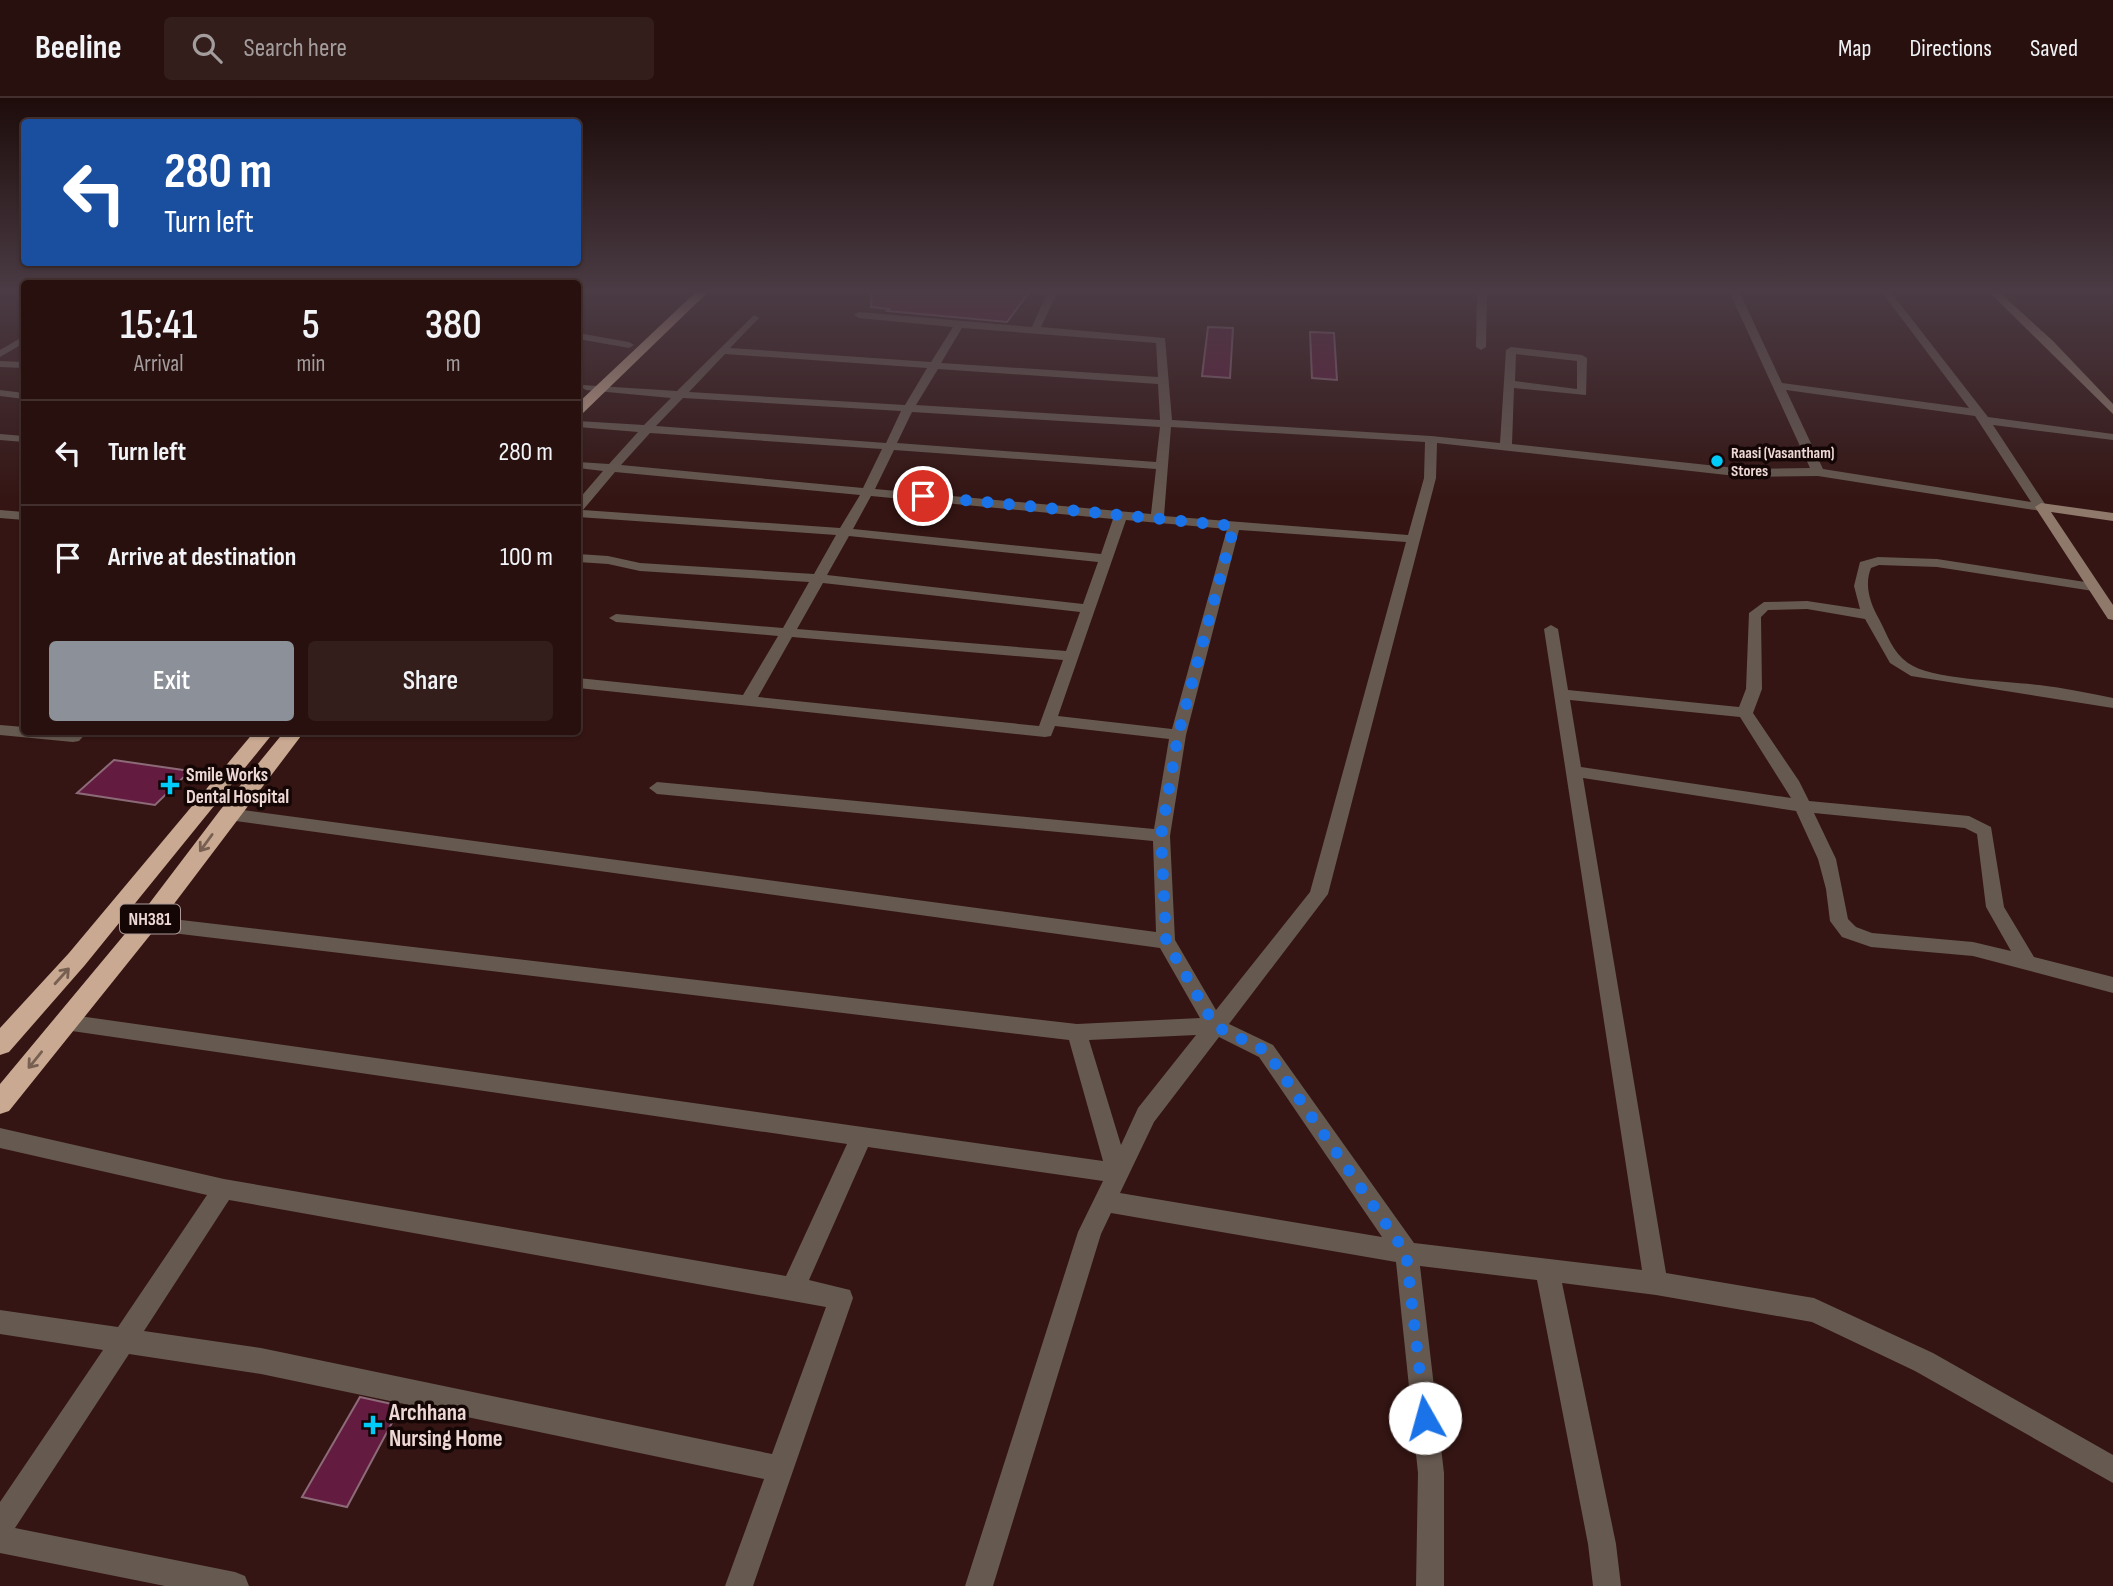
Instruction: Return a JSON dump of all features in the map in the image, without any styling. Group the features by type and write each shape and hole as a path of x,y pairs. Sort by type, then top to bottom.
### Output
{"highway":[{"path":"582,391 613,360"},
{"path":"581,407 630,360"},
{"name":"NH381","path":"0,1045 77,959 262,735"},
{"name":"NH381","path":"0,1103 147,923 228,814 292,735"}],"main road":[{"path":"2065,360 2113,411"},
{"path":"2040,507 2113,517"},
{"path":"2040,507 2113,617"}],"street":[{"path":"581,504 647,429 713,360"},
{"path":"846,360 1163,381"},
{"path":"748,701 868,491 909,407 937,360"},
{"path":"1157,518 1166,424 1162,360"},
{"path":"1506,447 1510,360"},
{"path":"1509,384 1582,393 1581,360"},
{"path":"1766,360 1818,471"},
{"path":"1938,360 1981,416 2040,507"},
{"path":"0,363 21,365"},
{"path":"1778,386 2113,437"},
{"path":"582,391 599,389 1431,439 1745,473 1818,471 2040,507"},
{"path":"0,393 21,396"},
{"path":"581,424 1162,466"},
{"path":"0,436 21,439"},
{"path":"979,1586 1090,1232 1146,1115 1319,894 1430,478 1431,439"},
{"path":"581,466 1234,526 1414,539"},
{"path":"581,513 845,532 1106,559"},
{"path":"0,514 21,516"},
{"path":"581,683 1045,732 1121,515"},
{"path":"1215,1026 1166,941 1161,836 1178,735 1234,526"},
{"path":"581,558 640,567 818,578 1088,609"},
{"path":"2093,587 1937,563 1878,561 1865,565 1860,574 1861,597 1869,615 1894,659 1907,670 1927,676 2037,689 2113,703"},
{"path":"1745,713 1754,689 1755,616 1764,606 1807,605 1869,615"},
{"path":"616,618 1072,656"},
{"path":"1551,629 1656,1283"},
{"path":"1562,694 1745,713"},
{"path":"1745,713 1780,765 1803,806 1827,859 1835,889 1839,921 1849,932 1871,940 1973,949 2113,985"},
{"path":"1050,720 1178,735"},
{"path":"0,730 21,732"},
{"path":"52,735 75,735"},
{"path":"1574,771 1803,806 1969,822 1985,831 1995,907 2027,962"},
{"path":"657,788 1161,836"},
{"path":"228,814 1166,941"},
{"path":"147,923 1077,1032 1215,1026 1266,1051 1406,1253 1431,1473 1430,1586"},
{"path":"65,1023 1118,1172"},
{"path":"1077,1032 1118,1172"},
{"path":"793,1289 861,1137"},
{"path":"0,1138 225,1189 841,1298 739,1586"},
{"path":"0,1526 225,1189"},
{"path":"1105,1201 1406,1253 1656,1283 1814,1310 1924,1363 2113,1470"},
{"path":"1547,1270 1602,1544 1607,1586"},
{"path":"0,1322 261,1361 780,1469"},
{"path":"0,1539 235,1586"}],"building":[{"path":"1204,360 1231,360 1230,378 1202,376"},
{"path":"1311,360 1336,360 1337,380 1312,378"},
{"path":"114,760 190,771 155,805 77,793"},
{"path":"360,1397 401,1406 347,1507 302,1497"}],"place":[{"name":"Raasi (Vasantham) Stores","path":"1717,461"},
{"name":"Smile Works Dental Hospital","path":"170,785"},
{"name":"Archhana Nursing Home","path":"373,1425"}],"route":[{"path":"923,496 1234,526 1178,735 1161,836 1166,941 1215,1026 1266,1051 1406,1253 1425,1418"}]}
